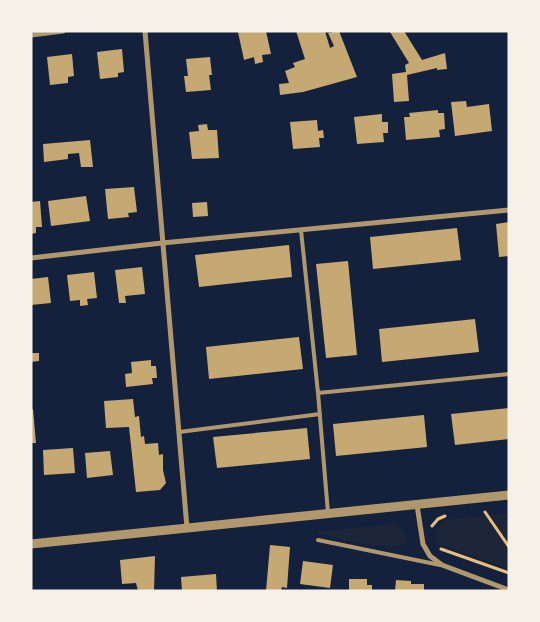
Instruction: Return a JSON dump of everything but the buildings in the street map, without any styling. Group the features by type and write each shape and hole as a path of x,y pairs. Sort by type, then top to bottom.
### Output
{"street":[{"path":"33,33 63,31"},
{"path":"145,31 187,528"},
{"path":"31,258 162,243 509,210"},
{"path":"31,544 509,495"},
{"path":"417,505 423,544 430,556 442,565 509,590"}],"lane":[{"path":"301,230 328,513"},
{"path":"318,393 509,374"},
{"path":"179,432 320,414"},
{"path":"318,540 442,565"}],"path":[{"path":"476,512 493,511"},
{"path":"485,512 507,541 509,547"},
{"path":"432,530 433,525 438,519 448,515"},
{"path":"434,546 509,573"}],"shaded area":[{"path":"509,513 509,569 437,543 437,528 449,519"},
{"path":"394,524 404,532 406,544 398,546 376,545 318,534 318,532"}]}
